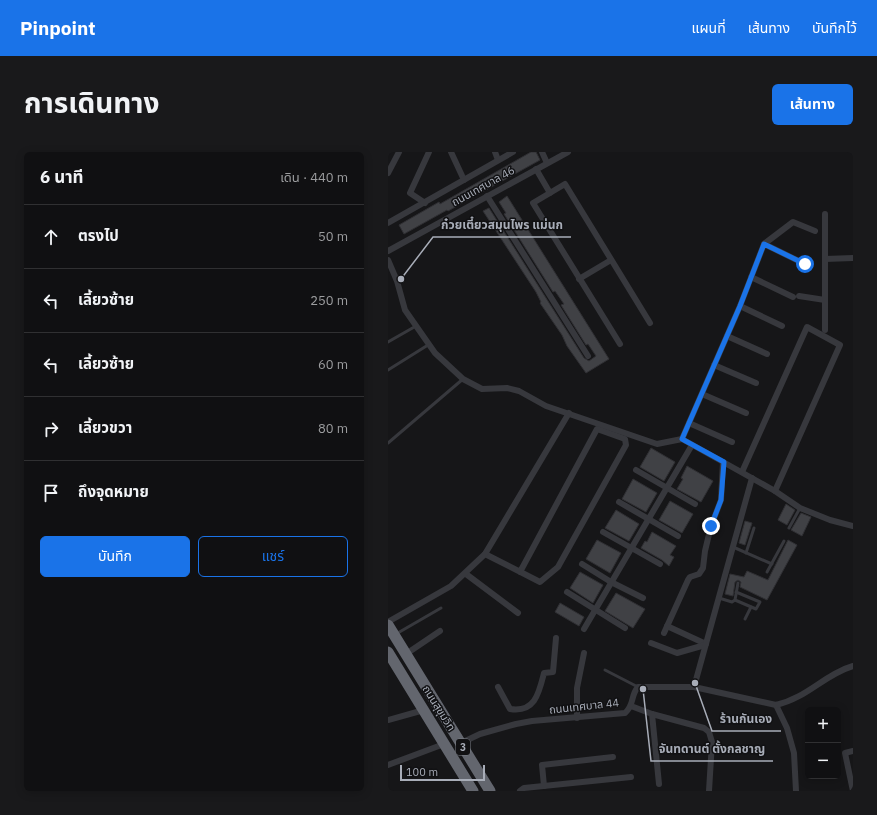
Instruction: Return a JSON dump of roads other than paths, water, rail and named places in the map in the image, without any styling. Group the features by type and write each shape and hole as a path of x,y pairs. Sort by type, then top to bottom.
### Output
{"highway":[{"name":"ถนนสุขุมวิท","path":"388,624 490,791"},
{"name":"ถนนสุขุมวิท","path":"388,652 473,791"}],"street":[{"path":"388,173 399,152"},
{"path":"425,203 410,193 429,152"},
{"path":"451,152 464,180"},
{"path":"495,152 498,160"},
{"path":"388,223 513,152"},
{"path":"542,152 547,163"},
{"name":"ถนนเทศบาล 46","path":"388,251 568,152"},
{"path":"536,169 550,193"},
{"path":"620,344 533,203 565,184 650,323"},
{"path":"488,196 588,356"},
{"path":"825,214 825,330"},
{"path":"682,439 740,306 764,244 793,222 815,231"},
{"path":"764,244 805,264"},
{"path":"825,259 853,258"},
{"path":"388,260 397,281 405,310 428,345 463,379 482,389 507,388 519,391 546,406 657,444 682,439 775,491 800,508 830,520 853,526"},
{"path":"579,279 611,260"},
{"path":"751,277 796,297 825,300"},
{"path":"740,306 782,326"},
{"path":"742,472 807,327 840,345 775,491"},
{"path":"727,336 767,354"},
{"path":"714,365 756,383"},
{"path":"702,394 746,413"},
{"path":"388,624 451,586 466,574 485,554 568,413"},
{"path":"689,423 732,442"},
{"path":"485,554 520,572 540,582 558,567 626,445 626,439 597,429 520,572"},
{"path":"584,629 594,609 692,445"},
{"path":"664,633 688,580 690,577 699,574 703,568 705,551 711,526 721,500 724,462"},
{"path":"636,470 695,504"},
{"path":"694,687 752,478"},
{"path":"619,502 678,536"},
{"path":"603,532 660,564"},
{"path":"582,564 611,582 643,598"},
{"path":"466,574 518,613"},
{"path":"567,592 625,628"},
{"path":"667,626 706,644"},
{"path":"406,654 440,631"},
{"path":"498,687 510,709 518,711 533,703 538,695 544,673 553,672 556,638"},
{"path":"650,643 676,653 706,644"},
{"path":"577,718 577,688 584,653"},
{"path":"638,686 694,687 776,705 788,702 800,696 842,670 853,666"},
{"name":"ถนนเทศบาล 44","path":"461,743 480,734 516,724 625,713 631,706 634,691 638,686"},
{"path":"776,705 787,728 794,753 796,791"},
{"path":"631,706 652,714 704,728 709,732 712,742 709,791"},
{"path":"388,720 424,710"},
{"path":"516,724 518,711"},
{"path":"652,714 659,784"},
{"path":"388,765 444,744"},
{"path":"853,752 845,753 853,791"},
{"path":"544,786 542,766 613,757"},
{"path":"520,791 524,788 631,777"}],"lane":[{"path":"388,342 416,326"},
{"path":"388,370 428,345"},
{"path":"388,443 463,379"},
{"path":"789,528 800,508"},
{"path":"746,553 754,528"},
{"path":"767,572 784,540"},
{"path":"733,547 772,564"},
{"path":"734,600 738,583"},
{"path":"719,598 732,602 734,600 756,609 760,602 736,592"},
{"path":"745,619 751,607"},
{"path":"394,635 441,608"},
{"path":"605,670 638,686"}],"place":[{"name":"ก๋วยเตี๋ยวสมุนไพร แม่นก","path":"401,279"},
{"name":"ร้านกันเอง","path":"695,683"},
{"name":"จันทดานต์ ตั้งกลชาญ","path":"643,689"}]}
